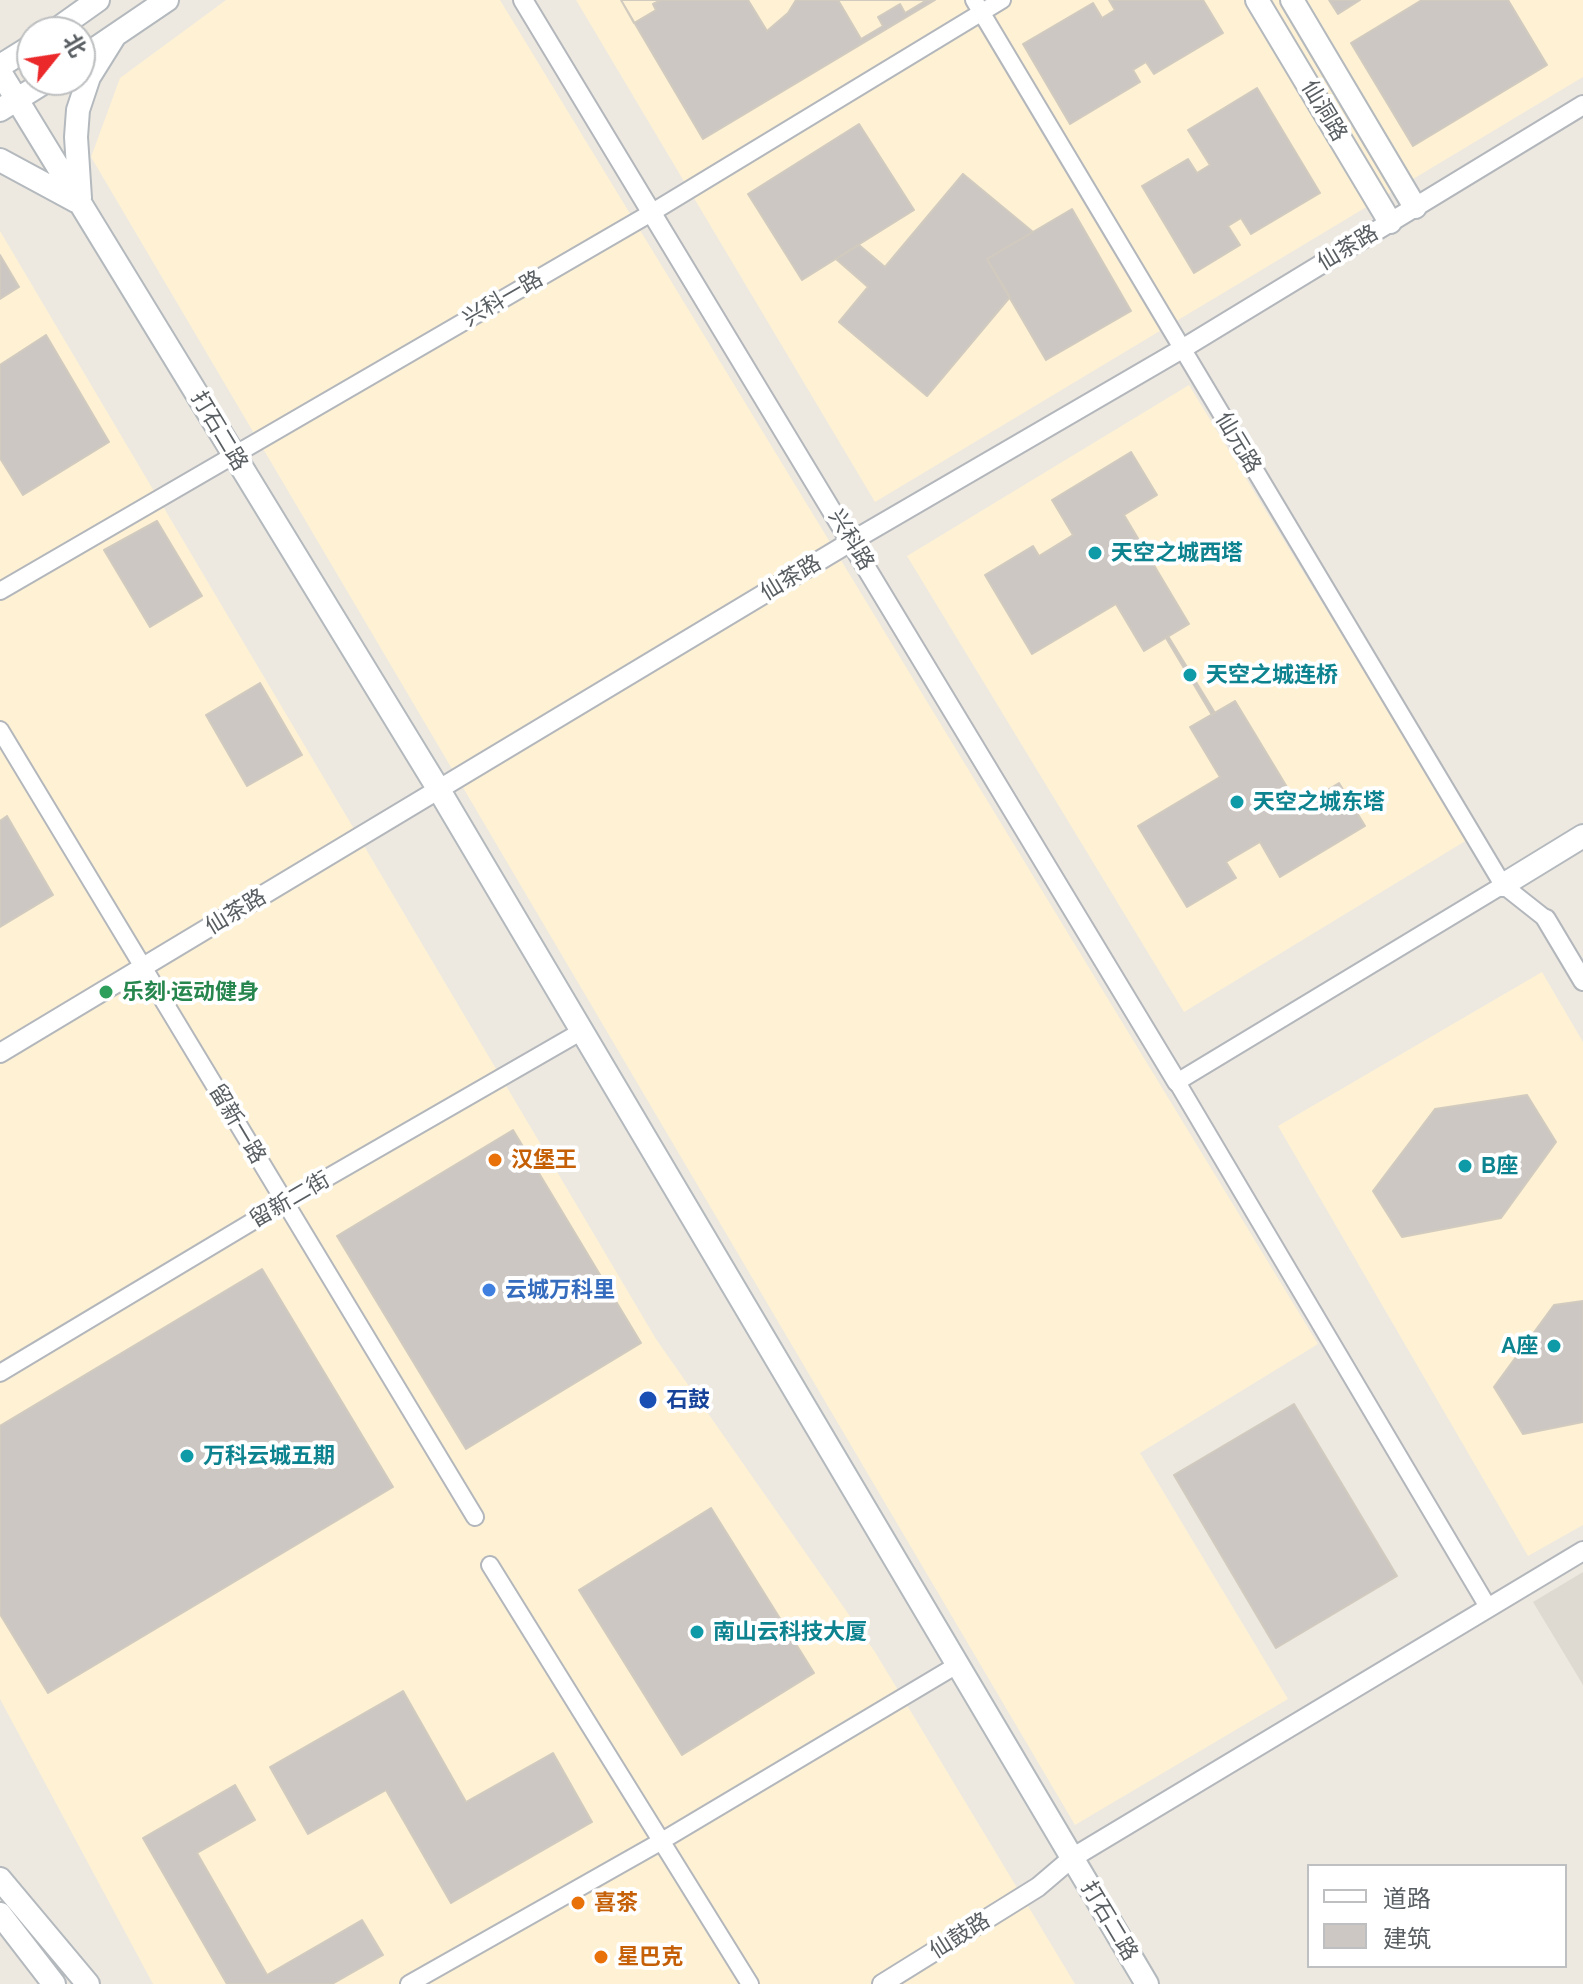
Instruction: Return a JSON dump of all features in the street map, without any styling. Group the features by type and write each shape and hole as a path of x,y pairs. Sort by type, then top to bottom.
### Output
{"main road":[{"path":"76,16 98,0"},
{"path":"96,49 167,0"},
{"name":"仙洞路","path":"1257,0 1390,222"},
{"name":"仙洞路","path":"1292,0 1415,207"},
{"path":"80,203 76,137 78,110 89,77 114,37"},
{"name":"打石二路","path":"0,69 8,105 80,203 439,790 1147,1984"},
{"path":"0,160 80,203"},
{"path":"1503,885 1583,836"},
{"path":"0,1879 88,1984"},
{"path":"0,1914 54,1984"}],"street":[{"name":"兴科路","path":"523,0 1177,1082"},
{"name":"兴科一路","path":"0,591 651,213 978,6 1002,0"},
{"name":"仙元路","path":"978,6 1503,885"},
{"name":"仙茶路","path":"0,1053 852,541 1182,349 1583,105"},
{"name":"留新一路","path":"0,730 475,1517"},
{"path":"1488,1607 1177,1082 1503,885 1546,919 1583,981"},
{"name":"留新二街","path":"0,1373 285,1202 582,1031"},
{"name":"仙鼓路","path":"882,1984 1038,1887 1072,1858 1583,1551"},
{"path":"490,1565 750,1984"},
{"path":"409,1984 660,1842 957,1665"}],"shaded area":[{"path":"226,0 500,0 1318,1344 1140,1453 1288,1699 1075,1825 91,157 120,78"},
{"path":"576,0 1583,0 1583,77 875,502"},
{"path":"0,231 656,1339 875,1652 1075,1984 153,1984 0,1699"},
{"path":"1189,385 1467,840 1184,1012 907,556"},
{"path":"1542,972 1583,1042 1583,1525 1528,1556 1278,1126"},
{"path":"1583,1572 1583,1685 1533,1602"}],"building":[{"path":"621,0 748,0 767,31 788,13 796,0 935,0 703,139"},
{"path":"621,0 661,0 653,4 656,10 634,23"},
{"path":"838,0 927,0 905,13 900,4 878,17 883,26 861,39"},
{"path":"1109,0 1203,0 1223,33 1154,74 1146,62 1133,70 1140,82 1070,124 1023,44 1093,3 1102,18 1115,10"},
{"path":"1329,0 1360,0 1338,14"},
{"path":"1422,0 1508,0 1547,65 1413,146 1351,43"},
{"path":"1257,88 1320,193 1251,234 1241,218 1228,226 1240,245 1194,273 1142,186 1188,159 1197,173 1210,165 1188,130"},
{"path":"859,124 914,210 802,280 748,194"},
{"path":"963,174 1033,232 987,259 1010,297 927,396 839,322 868,287 836,259 859,245 885,267"},
{"path":"1072,209 1131,311 1046,360 987,259"},
{"path":"0,255 19,287 0,299"},
{"path":"46,335 109,442 23,495 0,458 0,365"},
{"name":"天空之城西塔","path":"1131,452 1157,495 1124,515 1189,624 1144,651 1116,604 1032,654 985,575 1033,546 1039,556 1073,535 1052,500"},
{"path":"157,521 202,596 150,627 104,550"},
{"name":"天空之城连桥","path":"1168,636 1215,713 1212,715 1166,638"},
{"path":"260,683 302,755 247,786 206,715"},
{"name":"天空之城东塔","path":"1235,701 1299,807 1339,783 1365,826 1280,877 1260,842 1226,862 1236,878 1187,907 1138,826 1220,777 1190,727"},
{"path":"7,816 53,895 0,927 0,821"},
{"name":"B座","path":"1527,1095 1556,1142 1501,1218 1402,1237 1373,1191 1435,1109"},
{"name":"云城万科里","path":"513,1130 641,1343 466,1449 337,1236"},
{"name":"万科云城五期","path":"262,1269 393,1487 48,1693 0,1614 0,1426"},
{"name":"A座","path":"1583,1301 1583,1422 1523,1434 1494,1387 1554,1305"},
{"path":"1294,1404 1397,1576 1276,1648 1174,1475"},
{"name":"南山云科技大厦","path":"711,1508 814,1673 682,1755 579,1590"},
{"path":"403,1691 466,1802 553,1753 592,1822 451,1903 386,1790 308,1834 270,1767"},
{"path":"235,1785 255,1820 197,1853 267,1975 362,1920 383,1955 332,1984 227,1984 143,1838"}],"place":[{"name":"天空之城西塔","path":"1095,553"},
{"name":"天空之城连桥","path":"1190,675"},
{"name":"天空之城东塔","path":"1237,802"},
{"name":"乐刻·运动健身","path":"106,992"},
{"name":"汉堡王","path":"495,1160"},
{"name":"B座","path":"1465,1166"},
{"name":"云城万科里","path":"489,1290"},
{"name":"A座","path":"1554,1346"},
{"name":"石鼓","path":"648,1400"},
{"name":"万科云城五期","path":"187,1456"},
{"name":"南山云科技大厦","path":"697,1632"},
{"name":"喜茶","path":"578,1903"},
{"name":"星巴克","path":"601,1957"}]}
